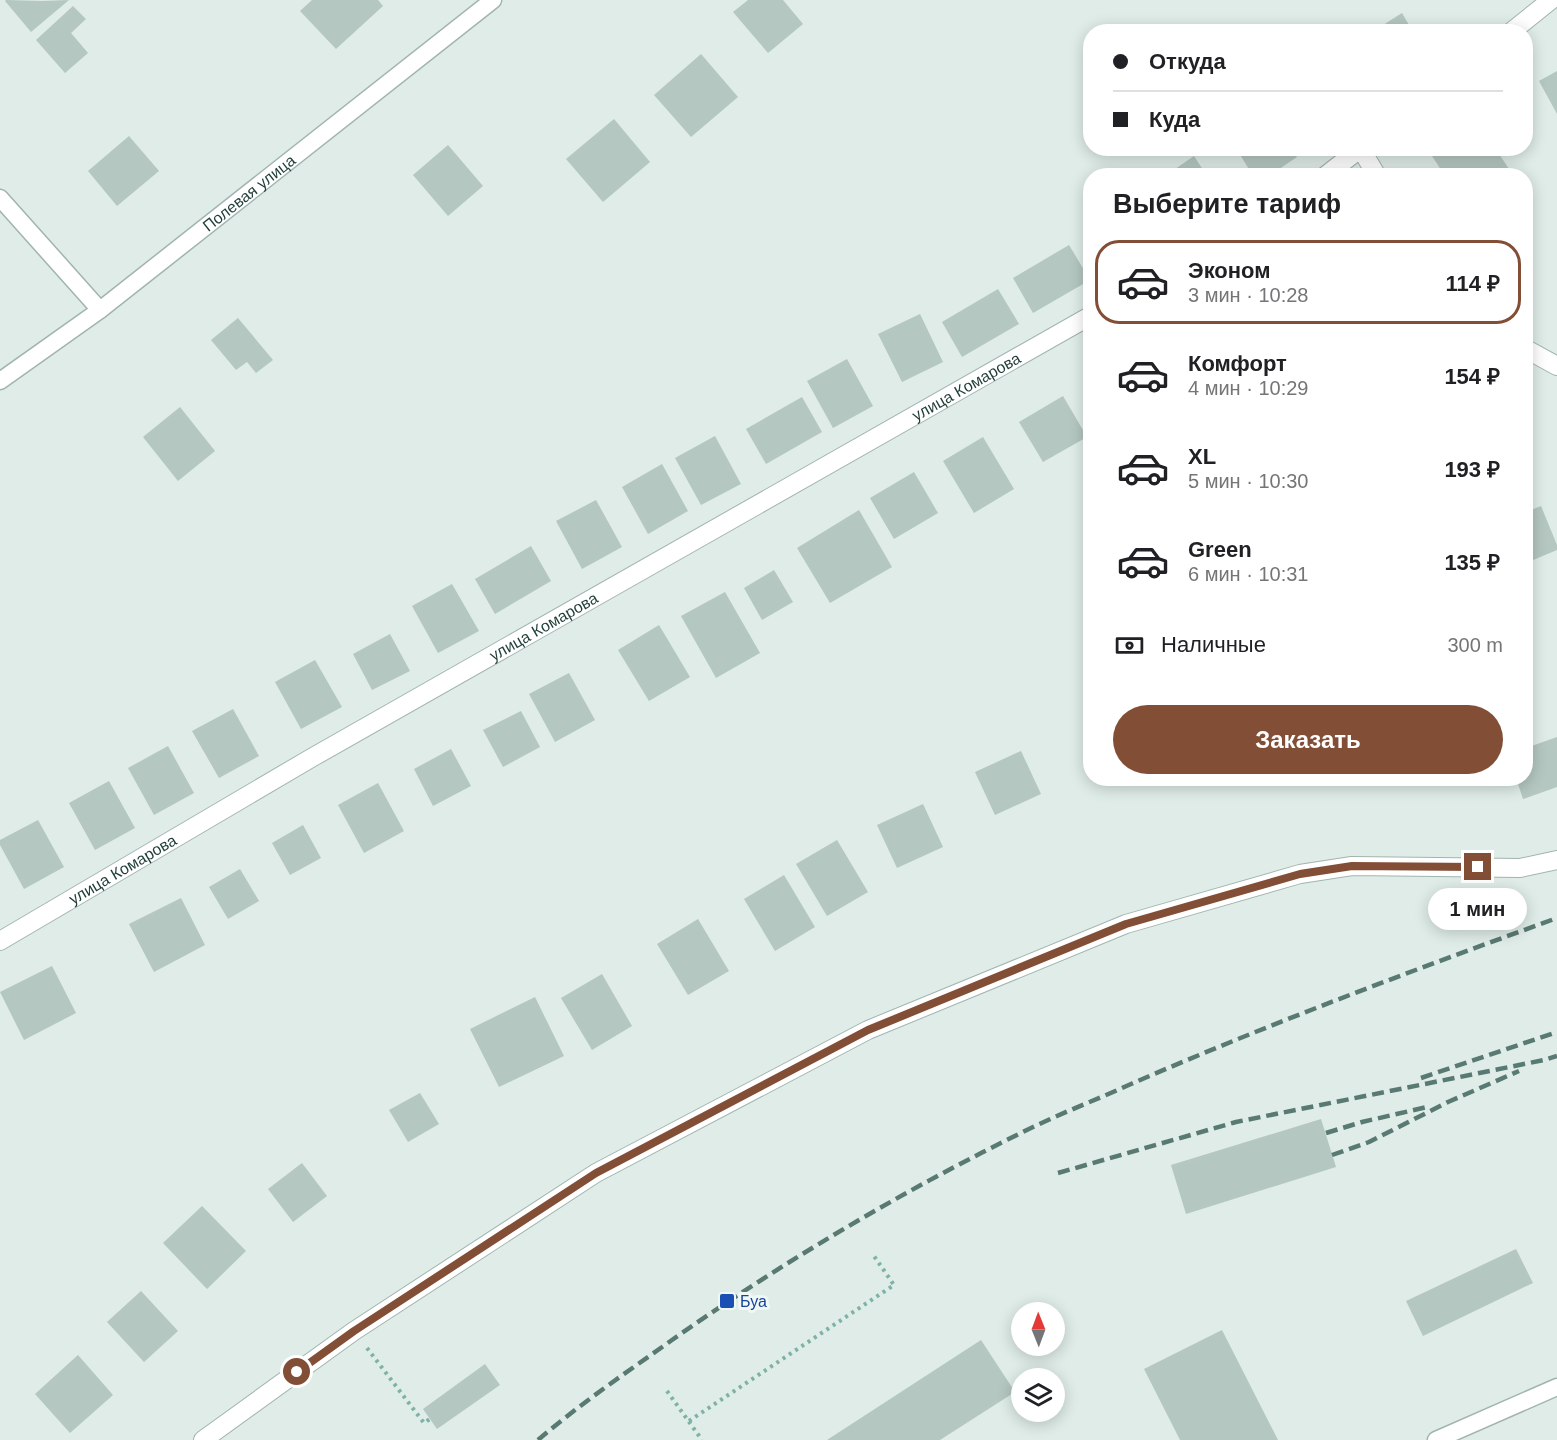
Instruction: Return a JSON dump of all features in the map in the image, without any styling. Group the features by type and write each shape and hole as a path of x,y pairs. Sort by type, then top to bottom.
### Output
{"street":[{"path":"1521,24 1551,0"},
{"path":"1336,168 1352,156"},
{"name":"улица Комарова","path":"0,941 323,751 1083,320"},
{"path":"1533,353 1557,366"},
{"path":"203,1440 354,1331 607,1167 868,1030 1126,924 1300,874 1352,866 1520,868 1557,860"}],"lane":[{"name":"Полевая улица","path":"0,381 100,310 493,0"},
{"path":"0,198 100,310"},
{"path":"1436,1440 1557,1387"}],"path":[{"path":"689,1421 894,1285 874,1256"},
{"path":"354,1331 424,1423 430,1419"},
{"path":"667,1391 702,1440"}],"building":[{"path":"6,0 42,1 69,0 31,32"},
{"path":"312,0 378,0 383,6 336,49 300,11"},
{"path":"748,0 783,0 803,24 768,53 733,12"},
{"path":"73,6 86,19 71,33 88,53 65,73 36,40"},
{"path":"1402,13 1408,24 1385,24"},
{"path":"701,54 738,97 691,137 654,95"},
{"path":"1557,71 1557,114 1539,81"},
{"path":"614,119 650,162 603,202 566,159"},
{"path":"129,136 159,171 117,206 88,171"},
{"path":"448,145 483,186 448,216 413,175"},
{"path":"1194,156 1202,168 1177,168"},
{"path":"1241,156 1297,157 1281,168 1248,168"},
{"path":"1432,156 1500,156 1508,168 1440,168"},
{"path":"1069,245 1083,268 1083,284 1033,313 1013,278"},
{"path":"998,289 1019,324 962,357 942,322"},
{"path":"920,314 943,362 902,382 878,334"},
{"path":"238,318 273,360 256,373 247,362 236,370 211,340"},
{"path":"847,359 873,406 833,428 807,381"},
{"path":"1063,396 1083,430 1083,439 1043,462 1019,422"},
{"path":"802,397 822,432 766,464 746,429"},
{"path":"180,407 215,451 178,481 143,437"},
{"path":"715,436 741,484 701,505 675,458"},
{"path":"983,437 1014,489 974,513 943,461"},
{"path":"662,464 688,511 648,534 622,487"},
{"path":"914,472 938,513 894,539 870,498"},
{"path":"596,500 622,547 582,569 556,521"},
{"path":"1541,506 1557,550 1533,560 1533,509"},
{"path":"859,510 892,567 830,603 797,548"},
{"path":"531,546 551,581 495,614 475,579"},
{"path":"774,570 793,602 762,620 744,588"},
{"path":"452,584 479,631 438,653 412,606"},
{"path":"725,592 760,653 716,678 681,616"},
{"path":"659,625 690,677 649,701 618,650"},
{"path":"390,634 410,671 372,690 353,654"},
{"path":"315,660 342,707 301,729 275,682"},
{"path":"569,673 595,720 555,742 529,694"},
{"path":"233,709 259,756 219,778 192,731"},
{"path":"521,711 540,747 503,767 483,730"},
{"path":"1557,737 1557,787 1523,799 1519,786 1533,786 1533,746"},
{"path":"168,746 194,793 154,815 128,768"},
{"path":"451,749 471,786 433,806 414,769"},
{"path":"1021,751 1041,794 995,815 975,772"},
{"path":"109,781 135,828 95,850 69,803"},
{"path":"378,783 404,831 364,853 338,805"},
{"path":"923,804 943,847 897,868 877,825"},
{"path":"38,820 64,867 24,889 0,845 0,840"},
{"path":"303,825 321,858 290,875 272,843"},
{"path":"837,840 868,892 827,916 796,864"},
{"path":"240,869 259,901 228,919 209,887"},
{"path":"784,875 815,927 775,951 744,899"},
{"path":"181,898 205,945 154,972 129,924"},
{"path":"698,919 729,971 688,995 657,944"},
{"path":"52,966 76,1013 24,1040 0,992"},
{"path":"602,974 632,1026 592,1050 561,998"},
{"path":"535,997 564,1056 499,1087 470,1029"},
{"path":"420,1093 439,1124 408,1142 389,1110"},
{"path":"1321,1119 1336,1167 1186,1214 1171,1165"},
{"path":"302,1163 327,1196 293,1222 268,1189"},
{"path":"202,1206 246,1251 207,1289 163,1243"},
{"path":"1516,1249 1533,1283 1423,1336 1406,1301"},
{"path":"141,1291 178,1331 144,1362 107,1322"},
{"path":"1222,1330 1278,1440 1180,1440 1144,1369"},
{"path":"981,1340 1011,1386 1011,1395 940,1440 827,1440"},
{"path":"78,1355 113,1395 70,1433 35,1394"},
{"path":"485,1364 500,1385 437,1429 423,1409"}],"railway":[{"path":"538,1440 621,1376 715,1310 847,1227 984,1151 1056,1116 1184,1061 1396,977 1557,918"},
{"path":"1421,1078 1557,1032"},
{"path":"1058,1173 1236,1122 1557,1056"},
{"path":"1332,1155 1369,1142 1448,1102 1519,1071"},
{"path":"1326,1133 1427,1107"}],"place":[{"name":"Буа","path":"727,1301"}],"route":[{"path":"297,1372 354,1331 596,1173 868,1030 1126,924 1300,874 1352,866 1478,867"}]}
